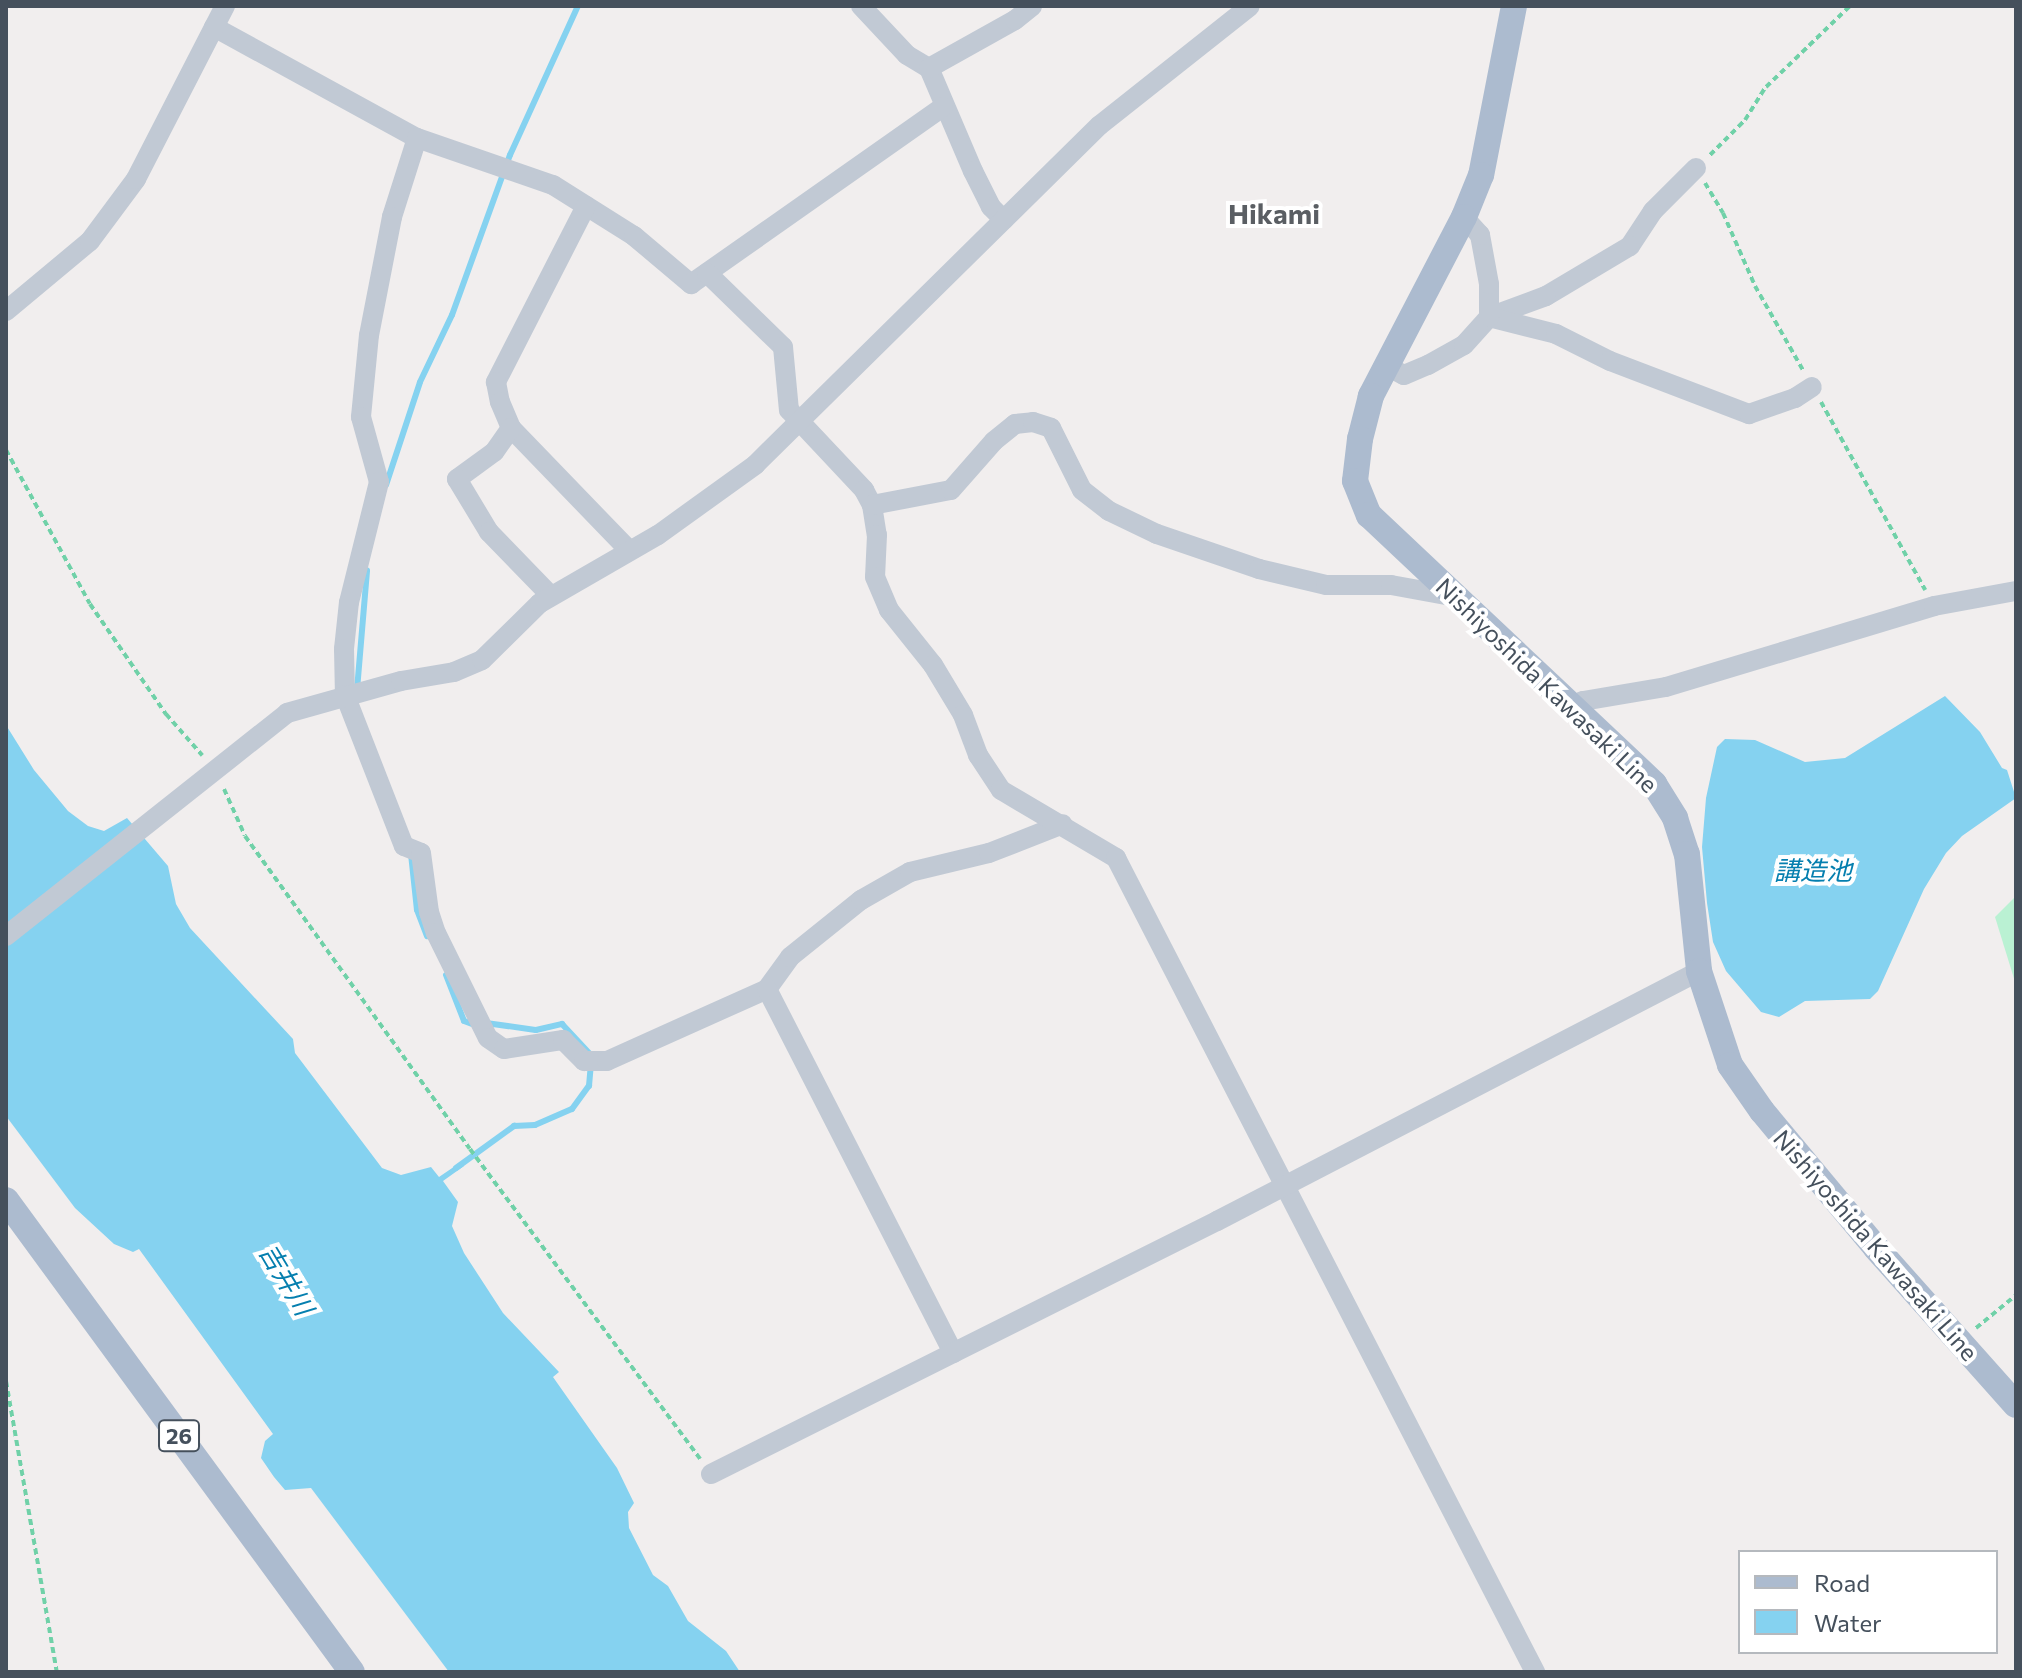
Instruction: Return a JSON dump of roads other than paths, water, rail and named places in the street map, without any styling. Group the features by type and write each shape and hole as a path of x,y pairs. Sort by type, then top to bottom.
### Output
{"main road":[{"name":"Nishiyoshida Kawasaki Line","path":"1514,6 1481,175 1464,217 1371,396 1360,439 1355,481 1369,515 1654,784 1675,818 1687,854 1699,971 1730,1065 1762,1111 2016,1405"},
{"name":"26","path":"7,1203 352,1672"}],"street":[{"path":"6,311 90,241 136,179 225,6"},
{"path":"861,6 907,55 929,68 943,107 991,207 1004,220"},
{"path":"929,68 1015,20 1032,6"},
{"path":"6,936 287,713 345,695 454,672 482,660 551,596 658,535 755,465 796,421 1100,125 1250,6"},
{"path":"214,27 417,138 553,185 634,236 691,284 943,107"},
{"path":"417,138 392,217 365,365 361,417 379,482 349,602 344,649 345,695 404,846 421,853 427,901 436,933 488,1038 504,1049 563,1040 584,1061 607,1061 767,989 790,957 861,900 910,872 989,853 1063,824"},
{"path":"1385,365 1404,375 1428,365 1464,345 1489,317 1546,296 1630,246 1653,211 1696,168"},
{"path":"586,206 496,382 511,428 629,550"},
{"path":"1464,217 1480,235 1489,284 1489,317"},
{"path":"707,273 783,347 789,410 796,421 864,490 872,505 877,535 875,577 889,610 933,665 963,715 978,755 1001,790 1116,858 1535,1672"},
{"path":"1489,317 1556,334 1610,361 1683,385 1749,414 1795,398 1812,387"},
{"path":"872,505 951,490 994,441 1015,424 1033,422 1051,428 1082,490 1109,511 1157,534 1259,569 1326,585 1391,585 1458,597"},
{"path":"511,428 494,452 457,479 489,532 551,596"},
{"path":"1570,707 1583,701 1666,687 1934,606 2016,591"},
{"path":"711,1474 1285,1185 1699,971"},
{"path":"767,989 953,1353"}],"water":[{"name":"講造池","path":"1945,696 1980,732 2002,768 2007,770 2016,798 1962,836 1946,853 1924,889 1878,991 1870,999 1805,1001 1779,1017 1761,1012 1726,971 1713,942 1702,847 1706,798 1717,747 1725,739 1755,740 1805,762 1845,758"},
{"name":"吉井川","path":"6,725 34,770 68,811 88,826 104,831 127,818 168,866 176,904 190,928 293,1039 295,1053 382,1168 401,1175 431,1167 439,1177 461,1162 464,1166 443,1181 458,1202 452,1226 464,1253 503,1313 559,1372 553,1377 617,1468 634,1503 628,1512 629,1528 653,1575 668,1586 688,1621 726,1651 740,1672 449,1672 311,1488 285,1490 274,1477 261,1458 265,1441 273,1434 139,1249 133,1252 114,1244 75,1208 6,1116"}],"waterway":[{"path":"386,485 420,382 452,315 510,155 578,6"},
{"path":"357,690 367,570"},
{"path":"411,854 417,910 427,936"},
{"path":"446,975 464,1021 475,1025"},
{"path":"486,1023 536,1030 562,1024 589,1053"},
{"path":"456,1168 514,1126 535,1125 572,1109 589,1086 591,1063"}],"district":[{"name":"Hikami","path":"1274,213"}]}
